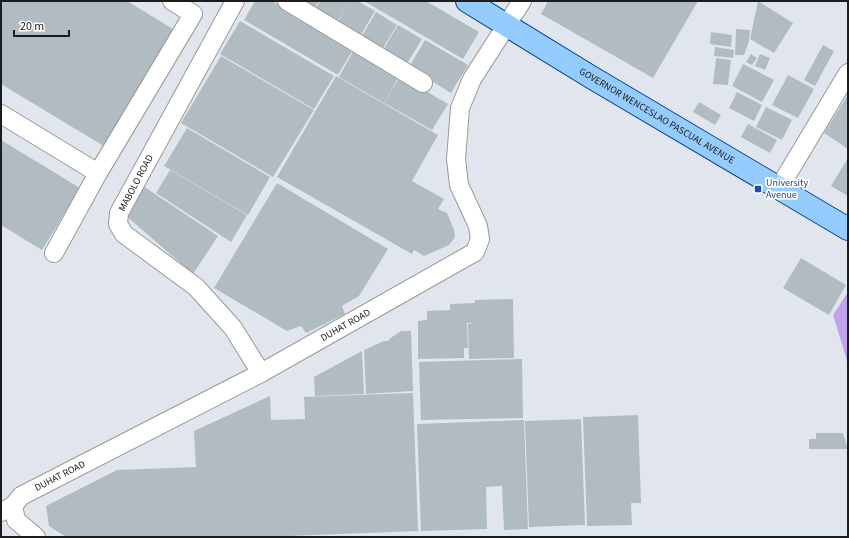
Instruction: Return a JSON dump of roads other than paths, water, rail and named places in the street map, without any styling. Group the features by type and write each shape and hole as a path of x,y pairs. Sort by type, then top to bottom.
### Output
{"main road":[{"name":"GOVERNOR WENCESLAO PASCUAL AVENUE","path":"467,1 848,229"}],"street":[{"path":"54,253 98,173 193,14 172,1"},
{"name":"MABOLO ROAD","path":"235,1 119,213 118,224 124,234 196,287 232,328 261,373"},
{"path":"287,1 423,84"},
{"name":"DUHAT ROAD","path":"7,509 21,496 261,373 475,252 480,238 478,226 459,184 456,159 460,108 472,79 522,1"},
{"path":"778,188 848,73"},
{"path":"1,114 98,173"},
{"path":"7,509 16,520 36,537"}],"place":[{"name":"University Avenue","path":"758,189"}]}
